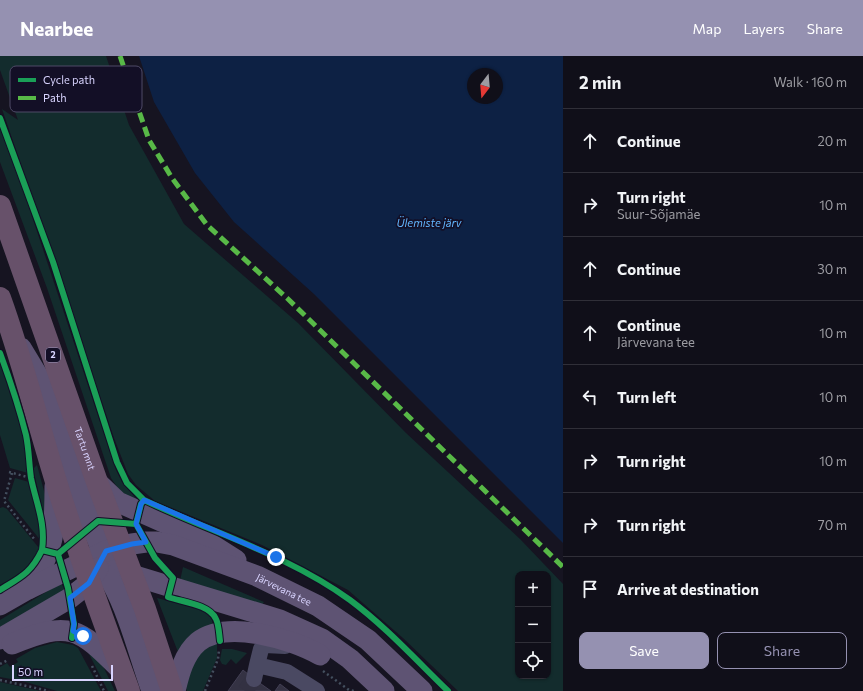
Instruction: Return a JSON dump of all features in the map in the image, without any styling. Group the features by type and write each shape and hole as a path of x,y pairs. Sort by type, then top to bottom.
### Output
{"highway":[{"name":"Tartu mnt","path":"0,206 97,482 102,563 121,670 129,691"},
{"name":"Tartu mnt","path":"0,298 14,336 54,476 102,563 132,575 174,691"}],"main road":[{"path":"14,336 44,386 102,563 126,616 152,691"},
{"path":"28,589 42,570 46,551 55,525 54,476"},
{"path":"97,482 118,502 206,542 230,556 257,576"},
{"name":"Järvevana tee","path":"102,563 157,542 173,545 257,576 318,606 368,640 422,691"},
{"path":"0,606 28,589 102,563"},
{"path":"0,639 70,598 102,563"},
{"path":"132,575 280,620 322,639 350,659 384,691"},
{"path":"0,648 45,631 73,631 94,643 121,670"},
{"path":"174,691 180,671 197,642 220,637 266,635 296,643 334,662 371,691"}],"lane":[{"path":"296,643 289,646 265,645 261,649 256,672 287,672 317,691"}],"path":[{"path":"30,471 33,486"},
{"path":"31,478 11,473 4,502 46,551"},
{"path":"205,691 218,659 220,637"},
{"path":"0,680 49,691"}],"green space":[{"path":"0,56 106,56 109,66 10,66 10,98 0,70"},
{"path":"2,109 18,120 15,112 125,112 129,125 184,224 298,323 406,433 520,539 551,571 515,571 515,679 551,679 551,571 563,584 563,691 458,691 403,638 348,590 262,545 155,501 136,485 128,474 114,438"},
{"path":"0,128 23,189 116,470 122,482 138,501 122,492 111,478 47,288 0,162"},
{"path":"0,362 23,434 28,473 10,468 0,435"},
{"path":"37,465 47,502 45,519 33,469"},
{"path":"15,478 29,482 40,525 41,541 8,500"},
{"path":"3,507 7,509 39,548 28,566 0,585 0,508"},
{"path":"183,567 264,602 262,605 180,581"},
{"path":"61,583 65,590 32,611 0,627 0,620"},
{"path":"157,598 206,611 212,620 213,627 178,652"},
{"path":"57,642 73,645 78,648 101,691 57,691 22,681 0,677 0,667 7,663 10,667 18,662 16,659 35,648"},
{"path":"217,642 217,658 203,691 187,691 185,684 195,656"},
{"path":"222,649 232,649 247,653 236,664 231,659 226,665 222,664 220,660"},
{"path":"88,652 102,664 115,691 108,691"},
{"path":"0,682 41,691 0,691"}],"water":[{"name":"Ülemiste järv","path":"139,56 563,56 563,543 314,294 234,222 195,173 154,102"}],"building":[{"path":"243,670 254,679 271,691 228,691"},
{"path":"280,684 289,691 275,691"}],"tunnel":[{"path":"245,691 254,679"}],"marked path":[{"path":"120,56 123,66"},
{"path":"139,112 149,140 172,178 207,225 288,299 563,567"}],"cycle path":[{"path":"0,118 53,262 117,462 127,483 144,500"},
{"path":"0,353 26,435 31,478 42,522 42,550 58,554 98,521 136,524 141,504 144,500 276,557 326,584 350,600 376,621 448,691"},
{"path":"136,524 155,558 173,578 168,597 195,604 213,614 218,624 220,641"},
{"path":"0,590 25,574 34,564 42,550"},
{"path":"58,554 68,588 74,624 72,638"}],"route":[{"path":"83,636 73,631 74,624 70,598 89,583 98,569 106,551 146,542 136,524 141,504 144,500 276,557"}]}
